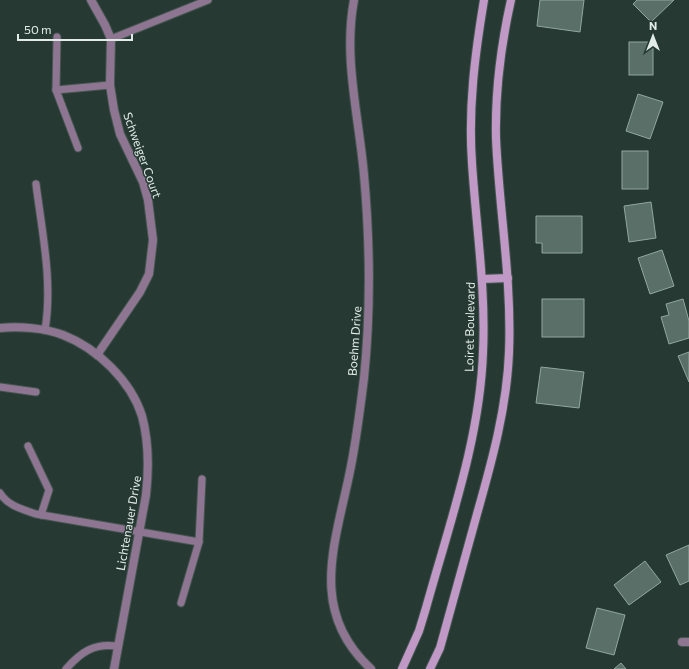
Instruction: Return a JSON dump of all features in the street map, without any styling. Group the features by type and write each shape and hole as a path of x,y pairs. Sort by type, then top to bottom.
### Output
{"street":[{"name":"Schweiger Court","path":"92,0 105,25 110,39 110,85 114,110 120,134 143,182 148,200 153,240 149,274 140,292 97,354"},
{"name":"Boehm Drive","path":"354,0 350,42 367,215 370,262 369,306 367,349 356,434 333,546 330,574 336,618 348,644 371,669"},
{"name":"Loiret Boulevard","path":"402,669 419,631 426,608 473,432 483,353 482,279 471,136 475,58 484,0"},
{"path":"430,669 440,648 492,461 500,420 509,354 508,278 496,136 500,62 511,0"},
{"path":"482,279 508,278"},
{"name":"Lichtenauer Drive","path":"0,328 44,330 63,335 92,350 121,378 141,415 147,442 149,471 114,669"}],"lane":[{"path":"110,39 208,0"},
{"path":"57,37 56,90 78,148"},
{"path":"56,90 110,85"},
{"path":"36,184 48,287 48,312 44,330"},
{"path":"0,387 36,392"},
{"path":"28,446 49,490 40,515"},
{"path":"182,603 198,542 202,479"},
{"path":"0,493 4,499 16,507 40,515 198,542"},
{"path":"66,669 73,661 90,649 103,644 117,646"}],"building":[{"path":"540,0 584,0 580,32 537,26"},
{"path":"637,0 674,0 651,22 633,4"},
{"path":"629,42 653,42 653,75 629,75"},
{"path":"638,94 663,102 650,139 626,131"},
{"path":"622,151 648,151 648,189 622,189"},
{"path":"651,202 656,238 629,242 624,206"},
{"path":"536,216 582,216 582,253 542,253 542,243 536,243"},
{"path":"662,250 674,286 650,294 638,258"},
{"path":"542,299 584,299 584,337 542,337"},
{"path":"683,299 689,321 689,338 669,344 661,317 669,315 666,304"},
{"path":"689,352 689,382 678,356"},
{"path":"541,367 584,372 579,408 536,403"},
{"path":"689,545 689,581 680,585 666,555"},
{"path":"645,561 661,582 629,605 614,585"},
{"path":"597,608 625,615 614,655 586,648"},
{"path":"621,663 626,669 614,669"}]}
